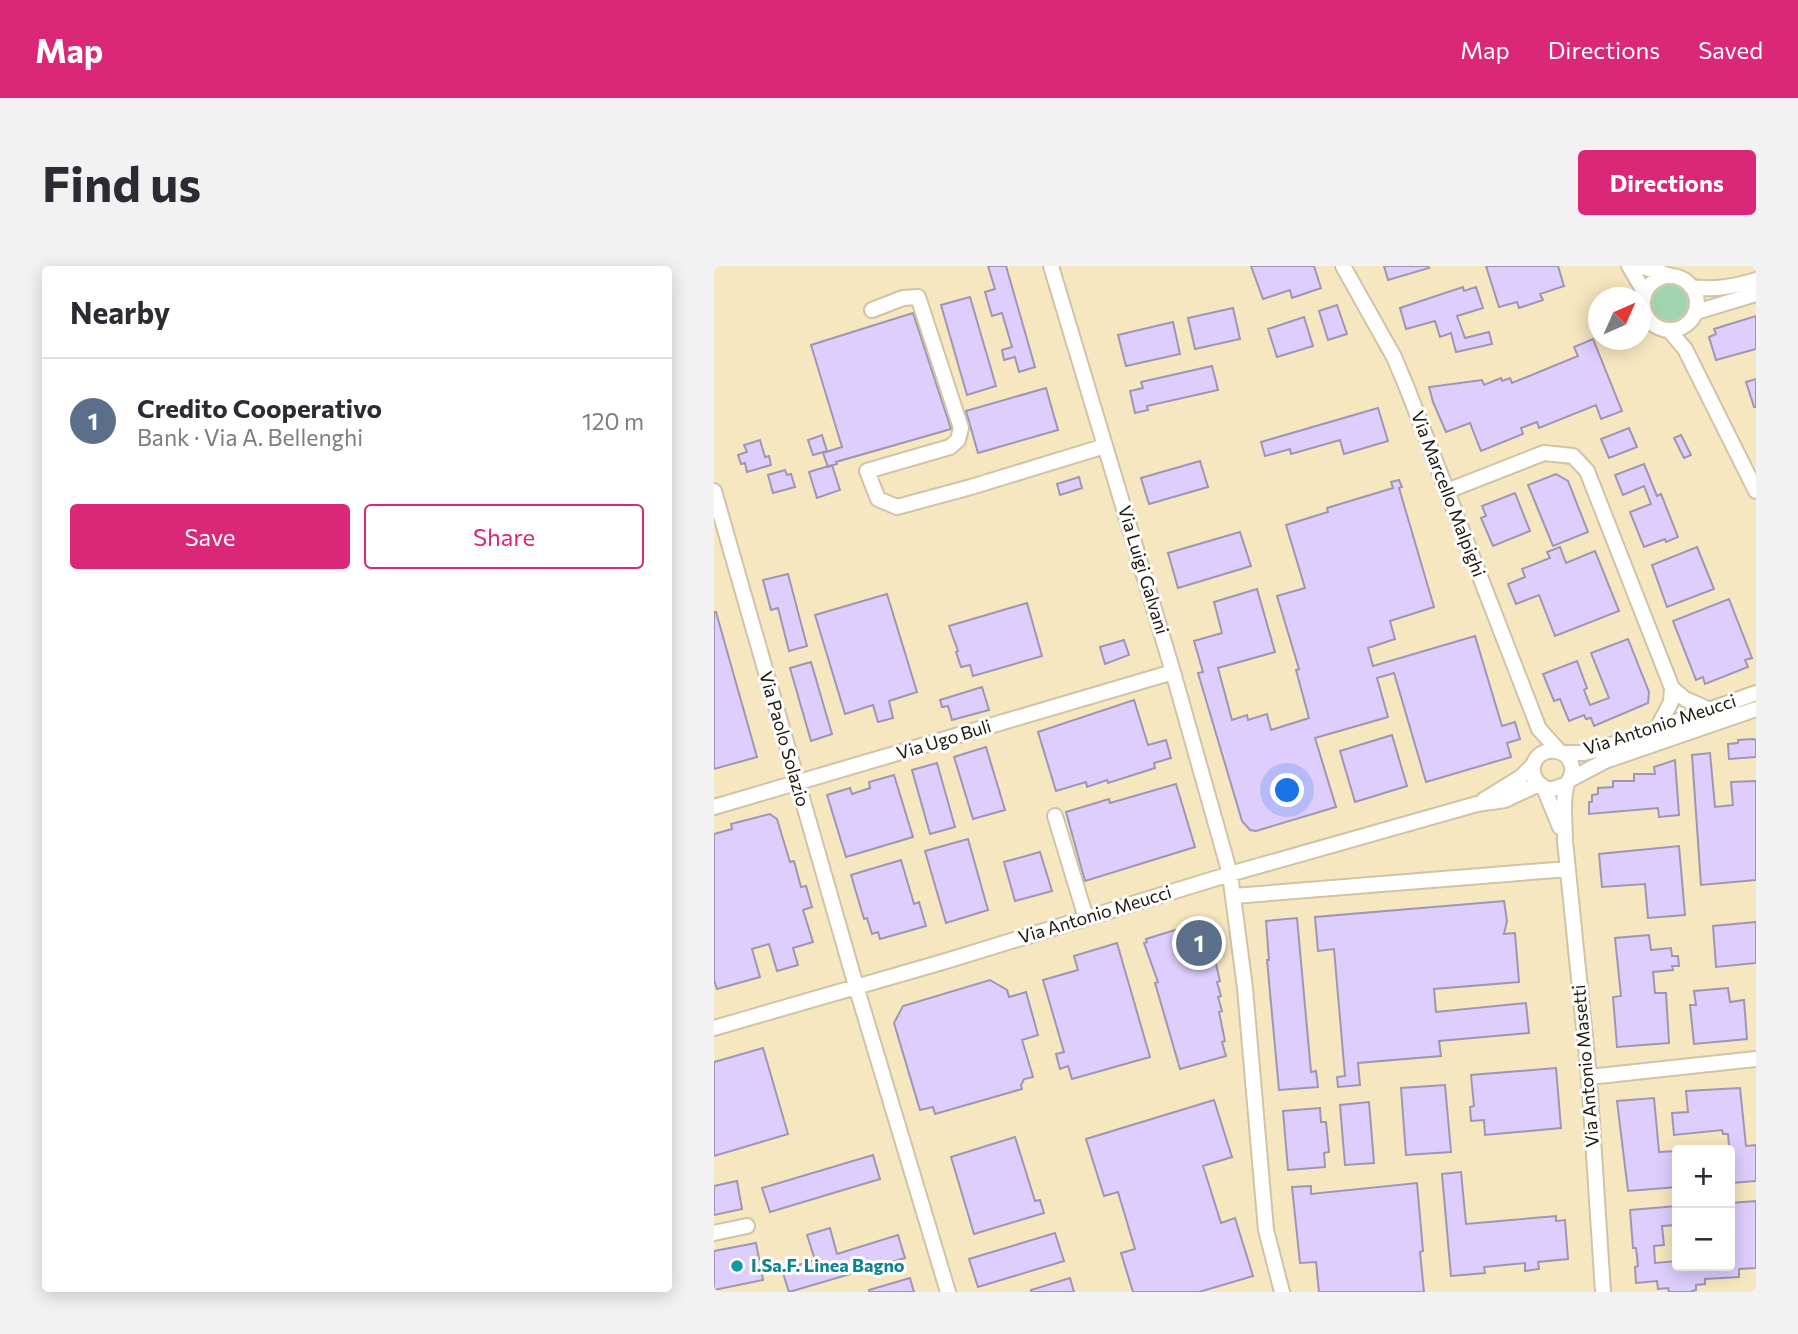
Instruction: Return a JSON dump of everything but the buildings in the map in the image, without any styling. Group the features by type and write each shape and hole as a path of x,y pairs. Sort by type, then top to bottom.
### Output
{"street":[{"name":"Via Luigi Galvani","path":"1051,266 1174,672 1230,874 1245,988 1266,1230 1282,1292"},
{"name":"Via Marcello Malpighi","path":"1343,266 1394,357 1539,729 1562,752"},
{"path":"1629,266 1642,287"},
{"path":"1640,266 1680,278 1691,287 1697,303 1685,337 1685,349"},
{"path":"1651,287 1656,281 1672,277"},
{"path":"1691,287 1728,288 1756,280"},
{"path":"1669,330 1677,329 1693,316 1756,294"},
{"path":"872,310 903,298 918,297 961,428 958,440 950,447 867,471 878,499 897,507 1105,446"},
{"path":"1651,321 1669,330 1685,349 1756,491"},
{"path":"1447,491 1544,453 1573,456 1587,471 1672,688 1671,702 1657,729"},
{"name":"Via Paolo Solazio","path":"714,491 856,986 948,1292"},
{"name":"Via Ugo Buli","path":"714,807 1174,672"},
{"path":"1672,688 1685,699 1710,710"},
{"name":"Via Antonio Meucci","path":"1562,752 1600,749 1756,693"},
{"name":"Via Antonio Meucci","path":"1569,782 1605,761 1756,709"},
{"name":"Via Marcello Malpighi","path":"1534,762 1539,729"},
{"path":"1547,751 1562,752 1573,768 1569,782 1556,789 1542,786 1533,774 1534,762 1547,751"},
{"name":"Via Antonio Meucci","path":"1477,804 1521,777 1534,762"},
{"name":"Via Antonio Masetti","path":"1569,782 1564,808 1565,841 1589,1077 1602,1292"},
{"name":"Via Antonio Meucci","path":"714,1028 1230,874 1477,804 1505,800 1542,786"},
{"name":"Via Antonio Masetti","path":"1542,786 1555,810 1565,841"},
{"path":"1055,816 1086,918"},
{"path":"1234,896 1568,869"},
{"path":"1589,1077 1756,1059"},
{"path":"714,1234 747,1226"}],"shaded area":[{"path":"714,266 1756,266 1756,1292 714,1292"}],"green space":[{"path":"1670,285 1682,291 1688,303 1682,315 1670,321 1658,315 1652,303 1658,291"}],"place":[{"name":"Credito Cooperativo","path":"1199,943"},
{"name":"I.Sa.F. Linea Bagno","path":"737,1266"}]}
